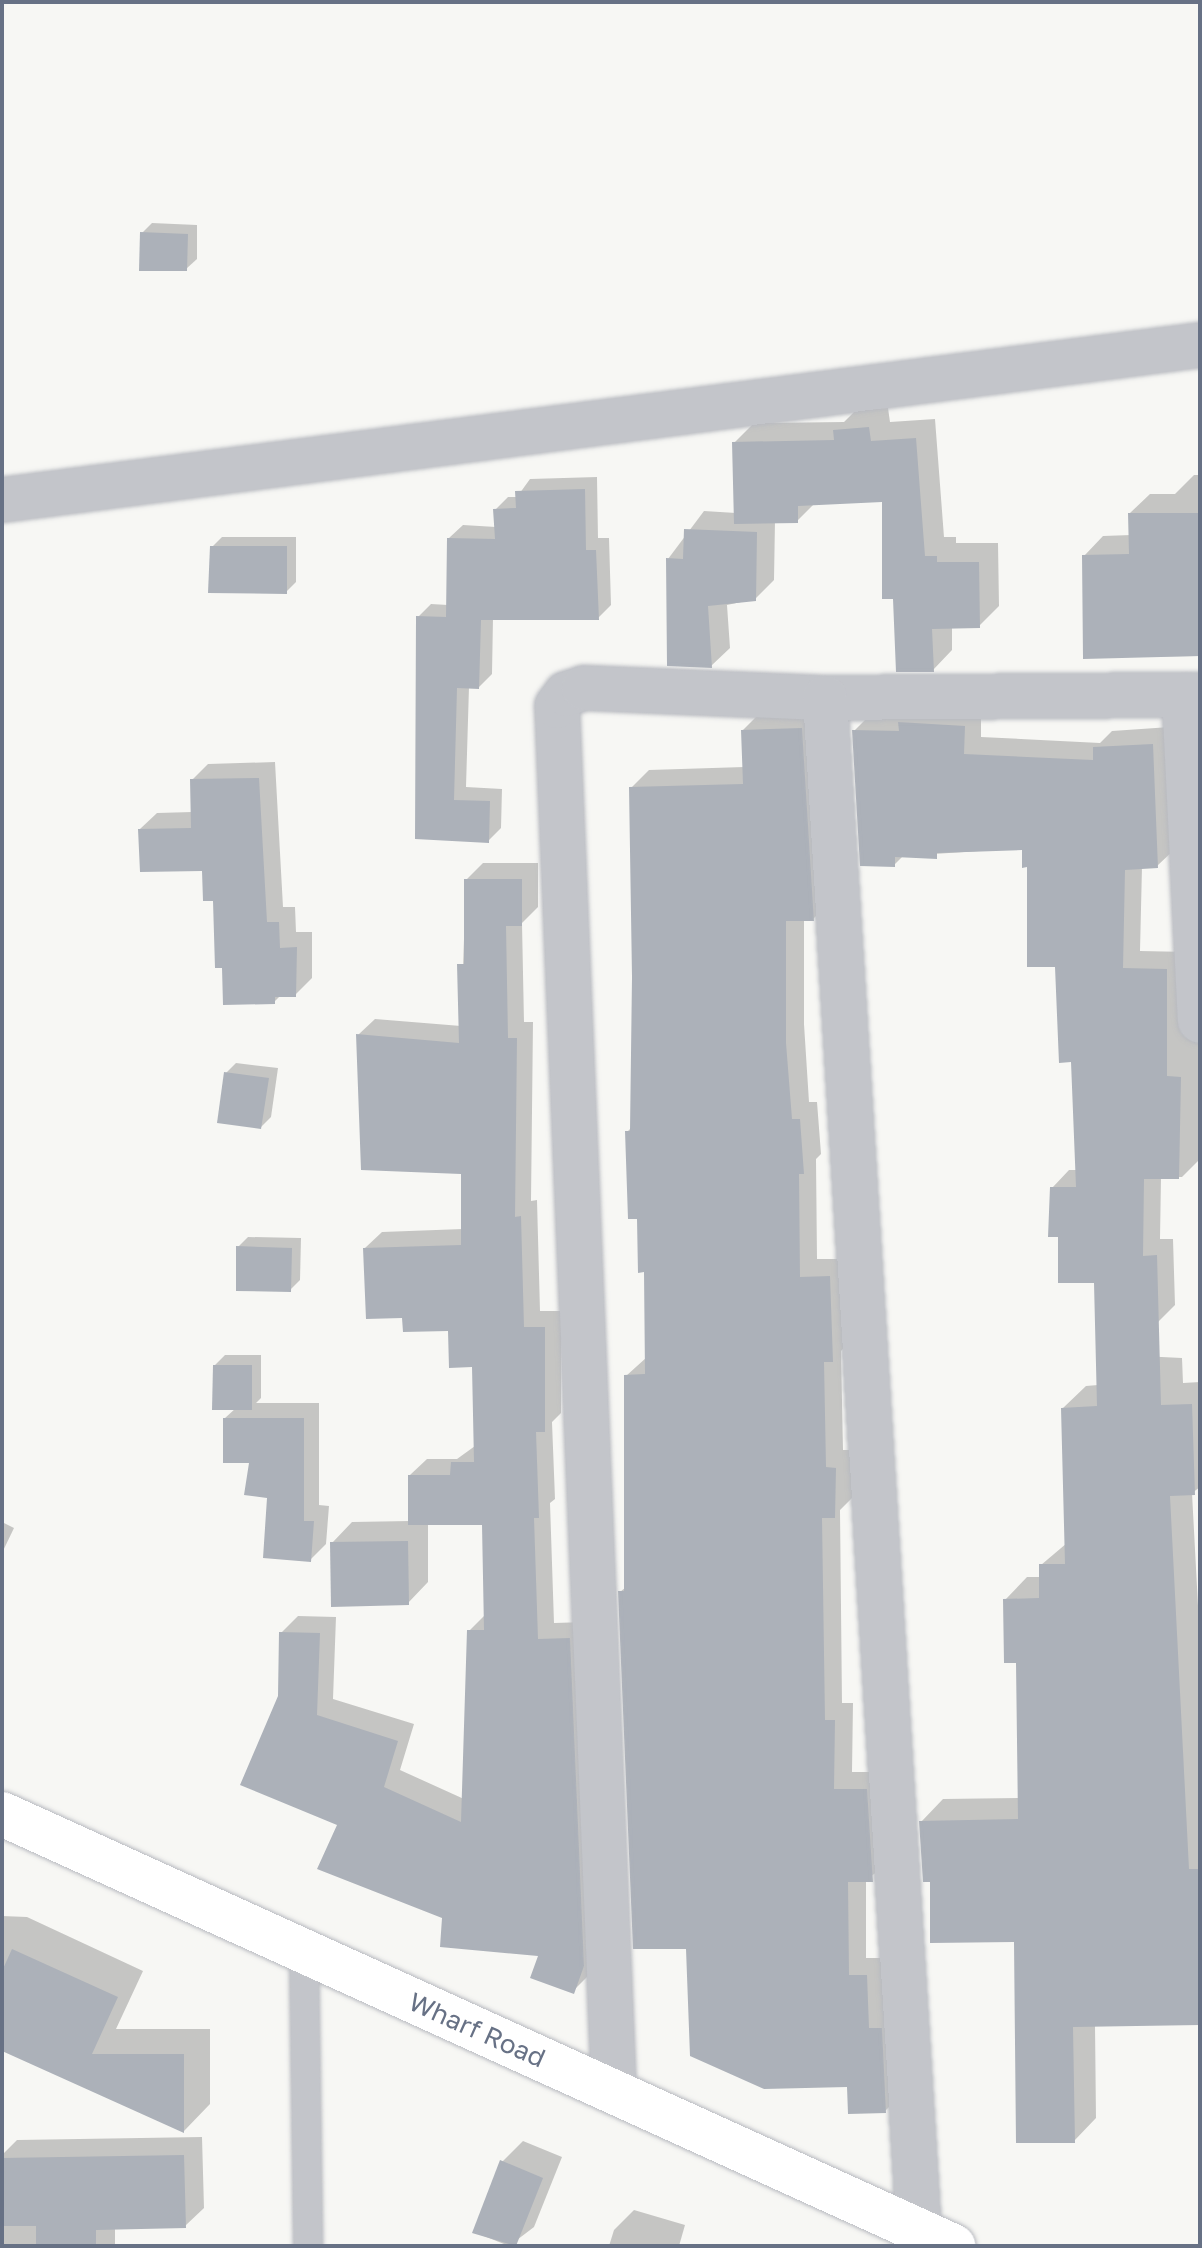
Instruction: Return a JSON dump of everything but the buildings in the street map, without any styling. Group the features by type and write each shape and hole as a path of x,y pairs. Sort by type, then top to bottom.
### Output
{"main road":[{"name":"Wharf Road","path":"2,1814 936,2238"}],"street":[{"path":"2,500 1200,345"},
{"path":"614,2092 557,706 566,694 584,688 825,698 1192,695 1200,1021"},
{"path":"825,698 936,2238"}],"lane":[{"path":"304,1951 308,2246"}]}
